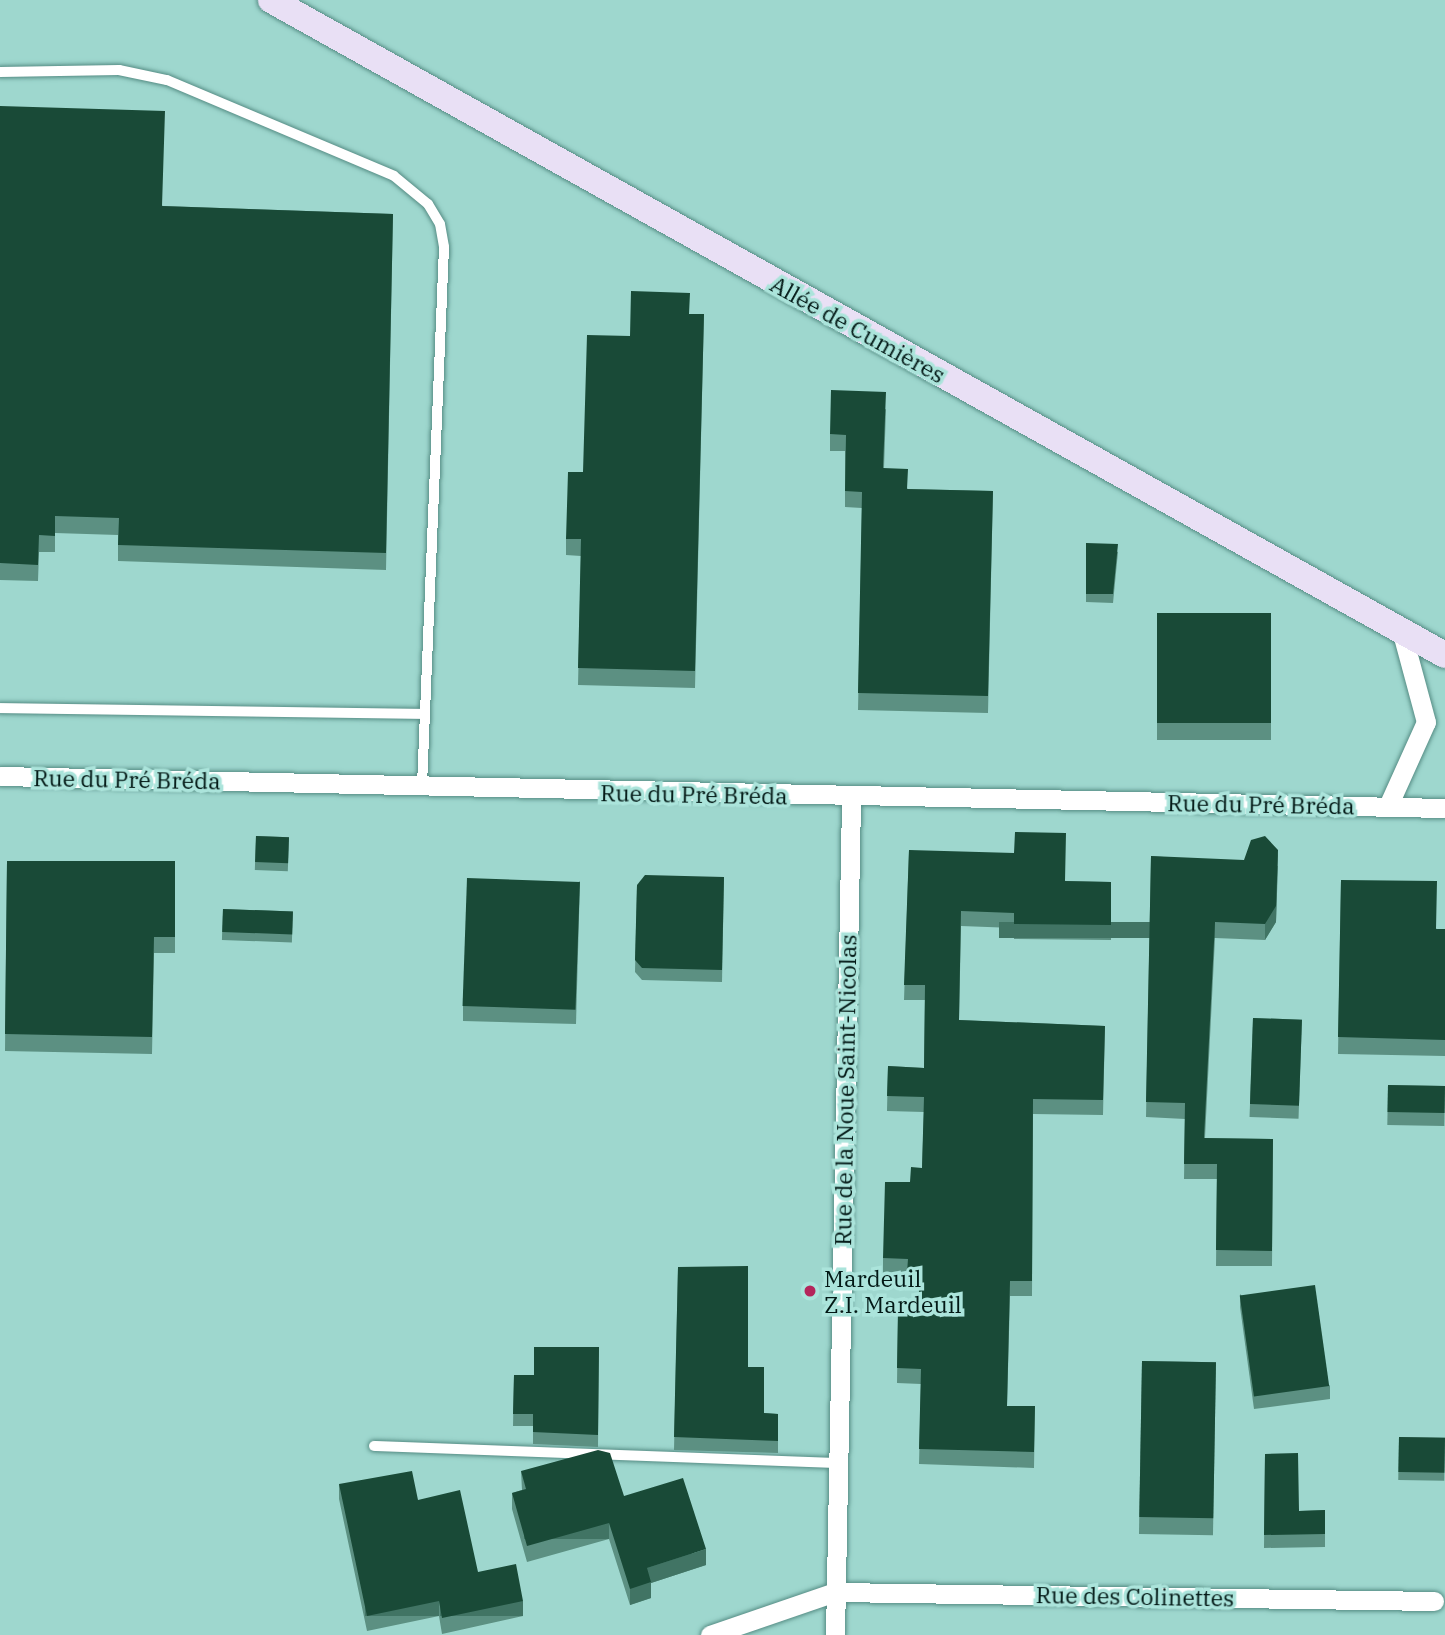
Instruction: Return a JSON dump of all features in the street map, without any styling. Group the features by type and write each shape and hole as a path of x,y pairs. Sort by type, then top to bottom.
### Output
{"main road":[{"name":"Allée de Cumières","path":"271,0 1445,655"}],"street":[{"name":"Rue du Pré Bréda","path":"1388,806 1426,722 1402,633"},
{"name":"Rue du Pré Bréda","path":"0,776 851,798 1445,808"},
{"name":"Rue de la Noue Saint-Nicolas","path":"835,1635 851,798"},
{"name":"Rue des Colinettes","path":"710,1635 835,1592 1434,1601"}],"lane":[{"path":"0,72 119,70 167,79 394,176 428,204 440,225 444,247 422,787"},
{"path":"0,708 424,714"},
{"path":"374,1446 838,1463"}],"building":[{"path":"0,106 165,111 162,206 393,214 386,553 118,545 119,518 55,516 55,536 39,535 38,565 0,563"},
{"path":"631,291 690,293 689,314 704,314 695,671 578,668 581,539 566,539 568,472 583,472 587,335 630,336"},
{"path":"831,390 886,392 883,468 908,469 907,489 993,491 988,696 858,693 862,492 845,491 846,435 830,434"},
{"path":"1086,543 1118,544 1113,594 1086,594"},
{"path":"1157,613 1271,613 1271,723 1157,723"},
{"path":"1015,832 1066,833 1065,881 1111,882 1111,925 1014,924 1014,913 961,911 959,1020 1105,1026 1103,1100 1033,1099 1032,1281 1010,1281 1007,1406 1035,1406 1034,1452 919,1449 921,1369 897,1368 898,1312 918,1313 920,1274 907,1273 908,1259 883,1258 885,1182 910,1182 911,1167 922,1168 924,1097 887,1096 888,1066 924,1068 925,985 904,985 909,850 1014,853"},
{"path":"256,836 289,837 288,863 255,862"},
{"path":"1265,836 1278,850 1276,906 1265,924 1215,922 1204,1138 1273,1139 1272,1251 1216,1250 1217,1164 1184,1164 1185,1103 1146,1102 1151,856 1244,860 1251,840"},
{"path":"7,861 175,861 175,937 154,937 152,1037 5,1034"},
{"path":"645,875 724,877 722,970 642,968 635,960 637,885"},
{"path":"467,878 580,882 575,1010 463,1006"},
{"path":"1341,880 1437,881 1436,929 1445,929 1445,1040 1338,1037"},
{"path":"223,909 293,911 292,934 222,932"},
{"path":"1253,1018 1302,1020 1299,1106 1250,1104"},
{"path":"1388,1085 1445,1086 1445,1113 1388,1112"},
{"path":"748,1266 748,1367 764,1367 764,1413 778,1414 778,1441 674,1437 678,1267"},
{"path":"1315,1285 1329,1386 1254,1397 1240,1296"},
{"path":"534,1347 599,1347 598,1435 533,1432 533,1414 513,1414 514,1375 534,1375"},
{"path":"1142,1361 1216,1362 1213,1518 1139,1517"},
{"path":"1399,1437 1445,1438 1444,1473 1398,1472"},
{"path":"598,1450 610,1453 624,1496 683,1478 706,1549 647,1568 651,1582 630,1589 609,1523 527,1546 512,1493 526,1489 521,1471"},
{"path":"1298,1453 1299,1511 1325,1510 1325,1534 1264,1535 1265,1454"},
{"path":"412,1471 418,1500 460,1490 478,1572 516,1564 523,1601 442,1618 439,1601 367,1616 339,1484"}],"place":[{"name":"Mardeuil Z.I. Mardeuil","path":"810,1291"}]}
